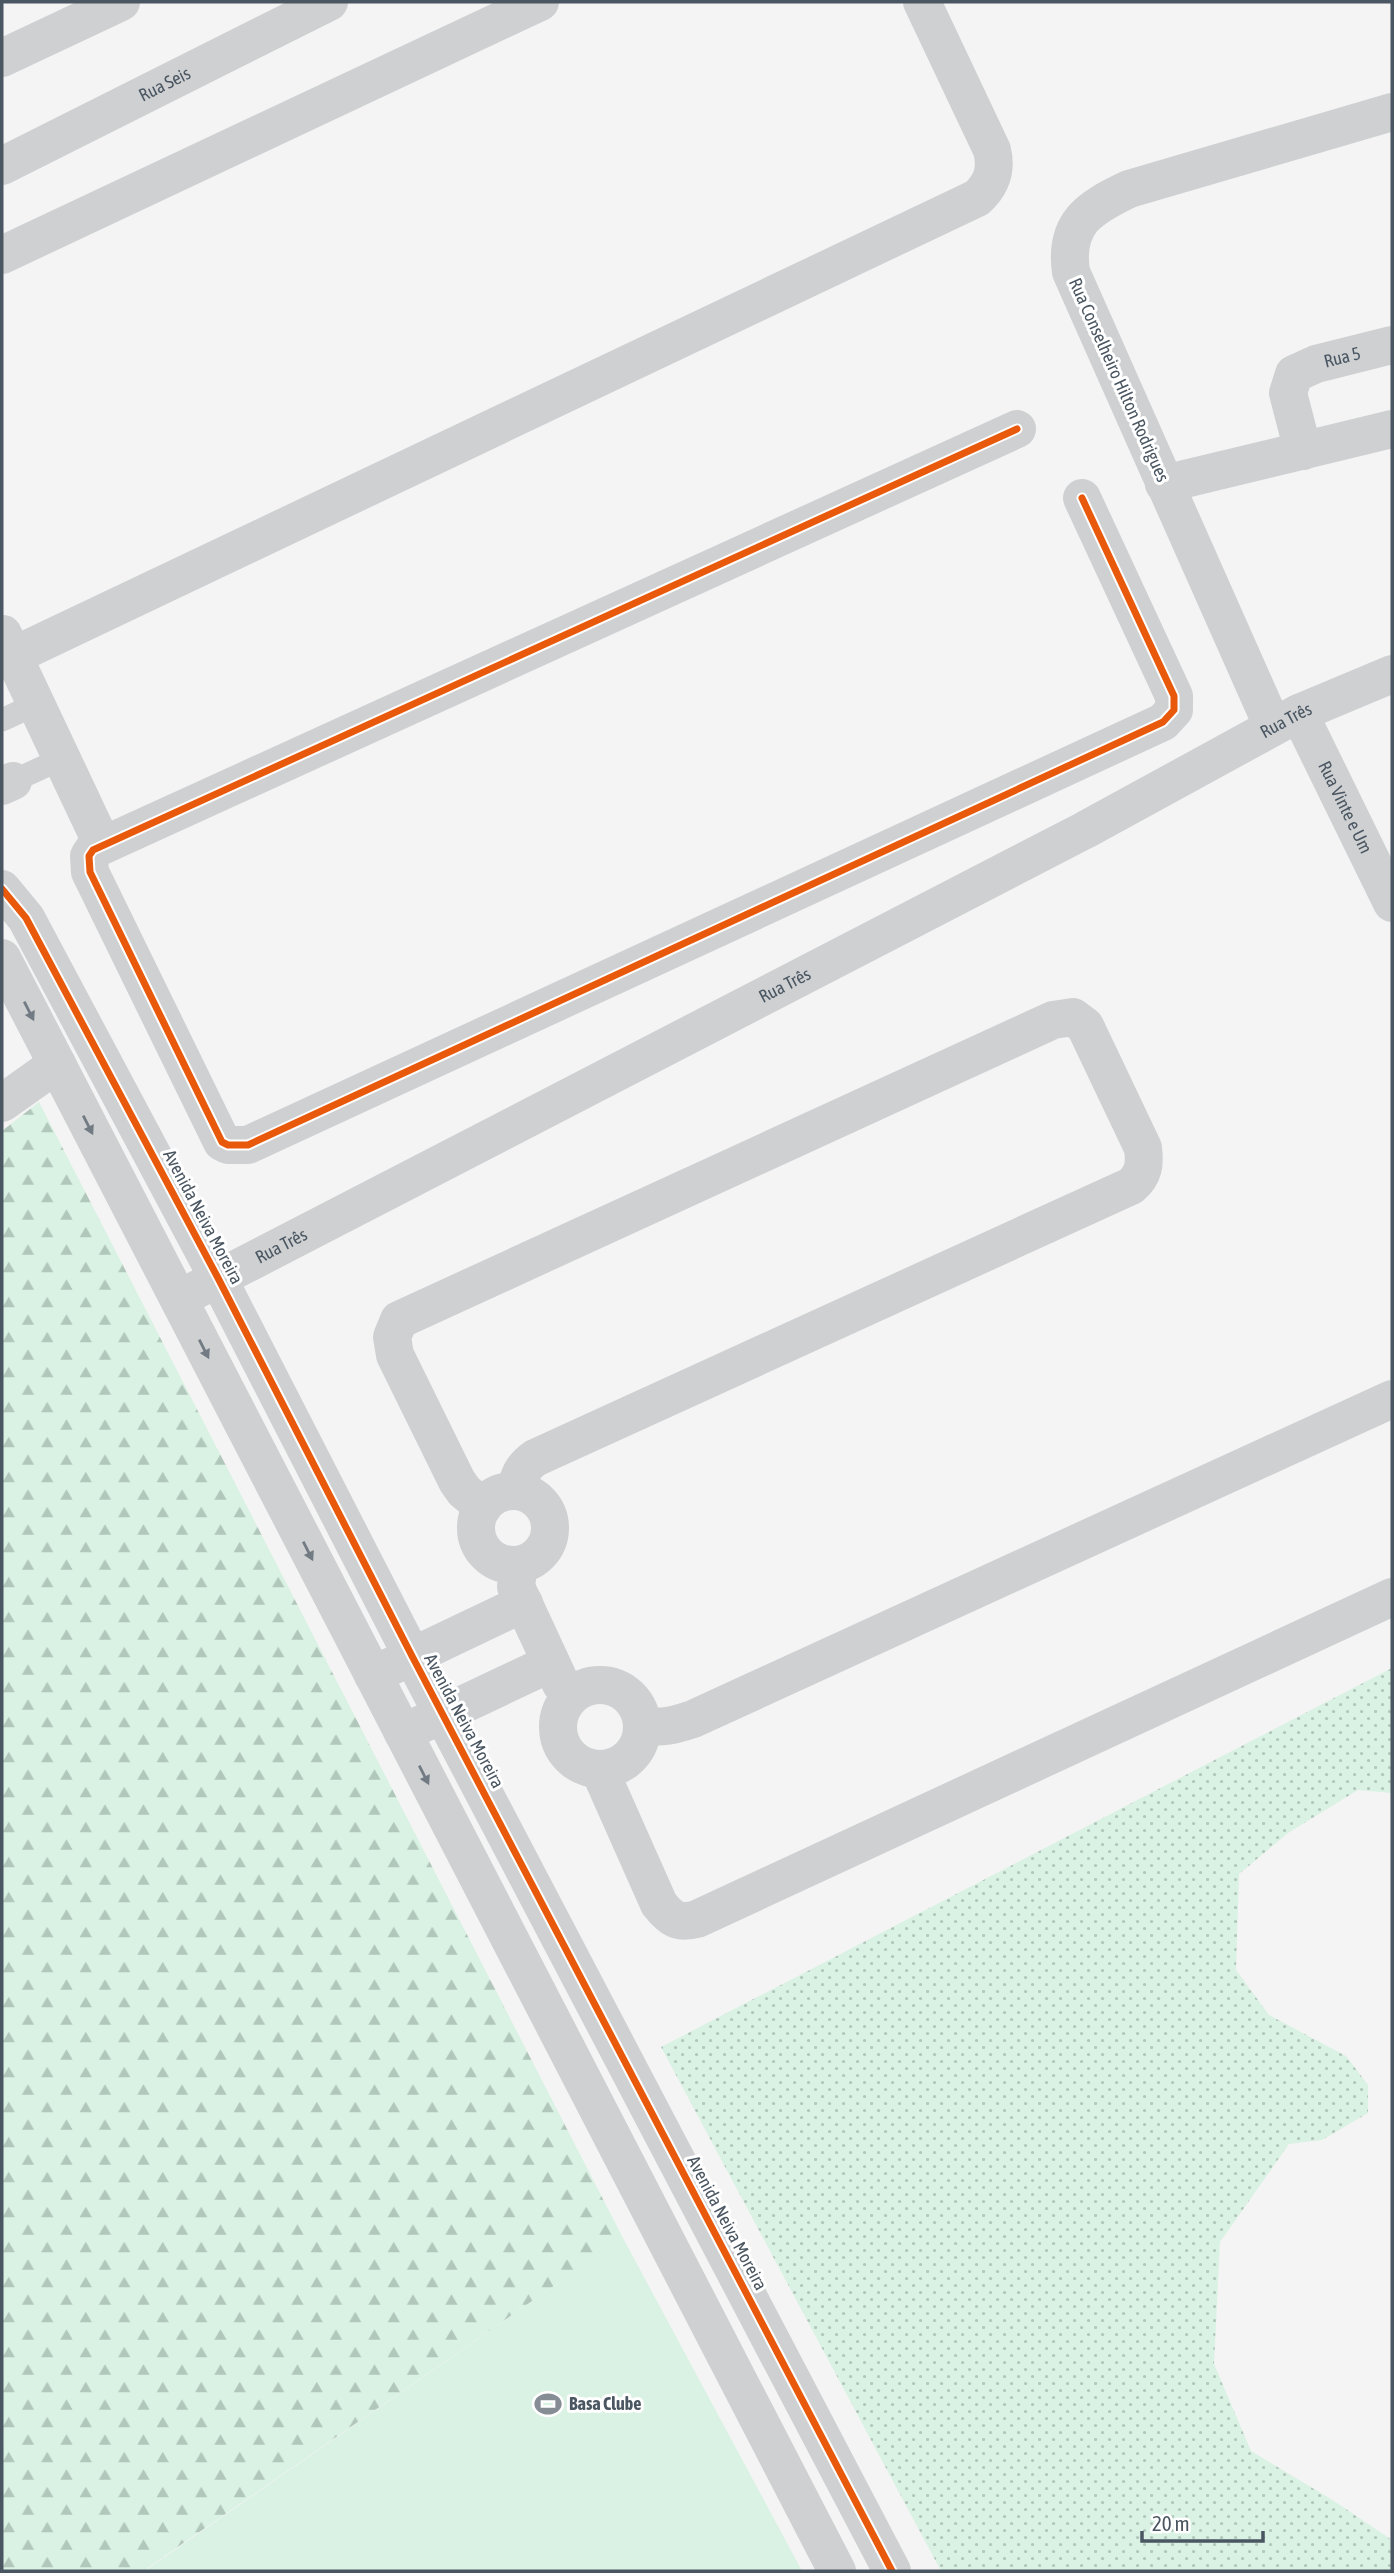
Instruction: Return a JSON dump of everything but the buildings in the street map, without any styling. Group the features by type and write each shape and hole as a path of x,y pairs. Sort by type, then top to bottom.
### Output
{"street":[{"path":"2,58 121,2"},
{"name":"Rua Seis","path":"2,166 329,2"},
{"path":"2,255 540,2"},
{"path":"102,844 8,644 977,198 986,190 993,176 995,163 992,150 922,2"},
{"name":"Rua Conselheiro Hilton Rodrigues","path":"1286,720 1164,484 1071,272 1068,252 1082,218 1097,204 1129,189 1392,112"},
{"name":"Rua 5","path":"1303,451 1288,393 1294,374 1316,364 1392,345"},
{"path":"1017,429 102,844 89,856 90,872 222,1142 228,1145 248,1145 1168,719 1174,710 1174,696 1083,498"},
{"path":"1164,484 1392,429"},
{"name":"Rua Três","path":"178,1299 1085,830 1286,720 1392,674"},
{"name":"Rua Vinte e Um","path":"1286,720 1392,903"},
{"name":"Avenida Neiva Moreira","path":"2,889 26,918 218,1278 412,1656 892,2571"},
{"path":"2,958 833,2570"},
{"path":"499,1499 478,1518 478,1541 494,1560 517,1564 529,1561 547,1544 550,1532 545,1509 527,1494 499,1499 464,1491 395,1354 392,1337 399,1320 1053,1020 1073,1017 1085,1026 1143,1148 1142,1175 1131,1186 535,1458 525,1465 499,1499"},
{"path":"2,1103 57,1064"},
{"path":"642,1724 673,1726 693,1719 1392,1399"},
{"path":"517,1564 516,1587 568,1699"},
{"path":"599,1769 659,1904 668,1916 684,1922 697,1919 1392,1597"},
{"path":"373,1675 524,1603"},
{"path":"403,1733 551,1663"},
{"path":"607,1685 621,1690 632,1699 642,1724 635,1751 613,1767 599,1769 574,1760 559,1737 561,1710 568,1699 580,1690 593,1686 607,1685"}],"lane":[{"path":"2,720 36,704"},
{"path":"7,783 61,758"}],"green space":[{"path":"39,1102 623,2238 146,2571 2,2571 2,1131"},
{"path":"1392,1668 1392,1793 1358,1790 1288,1833 1239,1874 1236,1970 1269,2015 1346,2056 1368,2085 1368,2113 1322,2140 1289,2144 1220,2242 1214,2364 1251,2451 1392,2540 1392,2571 941,2571 661,2047"},
{"name":"Basa Clube","path":"623,2238 802,2571 146,2571 146,2570"}],"cycle path":[{"path":"1017,429 93,850 89,856 90,872 222,1142 228,1145 248,1145 1163,722 1174,710 1174,696 1082,498"},
{"path":"2,889 26,918 218,1278 412,1656 892,2571"}],"place":[{"name":"Basa Clube","path":"548,2404"}]}
